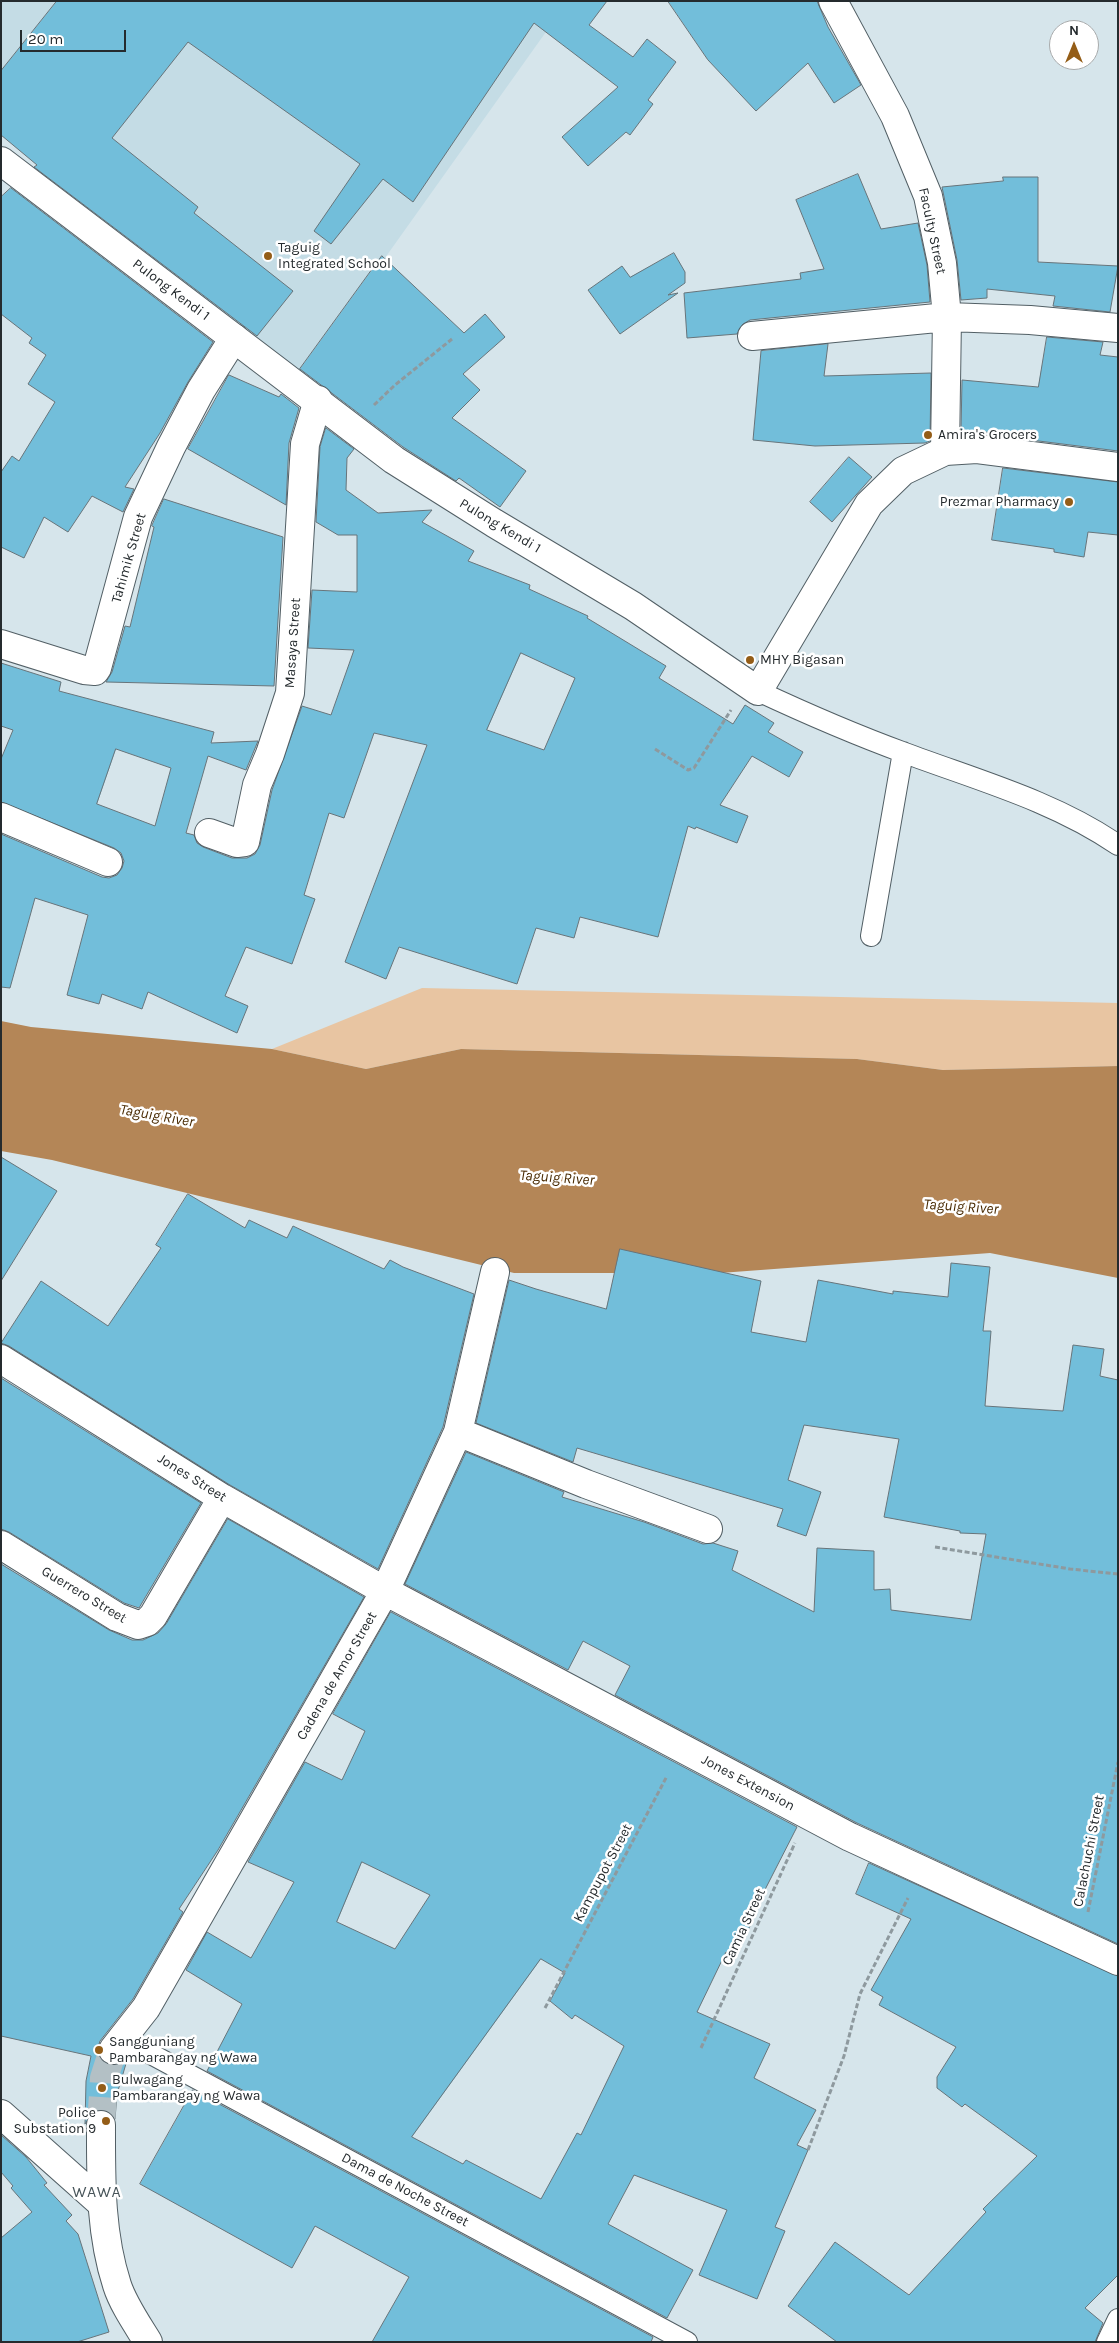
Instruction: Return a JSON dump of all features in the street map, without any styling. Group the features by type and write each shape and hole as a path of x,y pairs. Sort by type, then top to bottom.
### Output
{"street":[{"name":"Faculty Street","path":"833,1 895,116 928,196 942,263 947,317 945,451"},
{"name":"Pulong Kendi 1","path":"1,161 402,464 494,523 633,606 753,687"},
{"path":"752,336 947,317 1030,320 1118,328"},
{"name":"Tahimik Street","path":"1,644 84,670 95,671 98,668 138,517 192,406 234,338"},
{"name":"Masaya Street","path":"208,833 237,843 245,842 257,785 270,754 290,693 305,444 318,400"},
{"path":"753,687 869,504 903,471 945,451 977,449 1118,467"},
{"path":"1,817 108,862"},
{"name":"Cadena de Amor Street","path":"118,2045 150,1999 386,1591 458,1432 496,1272"},
{"name":"Jones Street","path":"1,1359 222,1498 386,1591"},
{"path":"458,1432 586,1484 708,1529"},
{"name":"Guerrero Street","path":"1,1545 117,1617 138,1625 147,1622 153,1616 222,1498"},
{"name":"Jones Extension","path":"386,1591 850,1838 1118,1961"},
{"path":"1,2114 102,2203"},
{"path":"102,2126 102,2203 108,2253 118,2287 148,2342"}],"lane":[{"path":"753,687 903,752 1003,788 1090,826 1118,845"},
{"path":"871,936 903,752"},
{"name":"Dama de Noche Street","path":"118,2045 687,2342"},
{"path":"1107,2342 1118,2319"}],"path":[{"path":"353,427 395,385 452,339"},
{"path":"655,749 688,770 694,768 753,687"},
{"path":"935,1547 1070,1569 1118,1574"},
{"name":"Kampupot Street","path":"545,2008 682,1748"},
{"name":"Calachuchi Street","path":"1082,1944 1118,1762"},
{"name":"Camia Street","path":"701,2048 808,1815"},
{"path":"808,2150 844,2056 860,1994 922,1870"}],"shaded area":[{"name":"Taguig Integrated School","path":"1,1 568,1 298,380 1,132"},
{"path":"422,988 1118,1003 1118,1066 943,1070 857,1059 461,1049 366,1069 272,1049"}],"water":[{"name":"Taguig River","path":"1,1021 31,1027 272,1049 366,1069 461,1049 857,1059 943,1070 1118,1066 1118,1278 990,1253 720,1273 514,1273 52,1160 1,1151"}],"building":[{"name":"Taguig Integrated School","path":"57,1 607,1 589,25 633,57 647,39 676,62 648,100 653,104 630,135 626,132 588,166 562,137 618,87 534,23 413,202 383,179 331,244 314,231 360,164 188,42 112,138 198,207 194,213 293,291 257,336 34,167 37,165 1,135 1,71"},
{"path":"668,1 817,1 828,27 861,85 834,103 808,63 756,111 708,60"},
{"path":"858,174 881,229 918,223 927,265 930,302 750,320 743,324 737,334 687,338 684,293 801,279 800,273 824,269 796,200"},
{"path":"1003,177 1038,177 1038,262 1118,266 1110,312 1053,306 1055,296 987,289 987,298 961,300 957,260 942,187 1003,181"},
{"path":"11,188 213,342 160,433 125,487 134,489 123,512 92,496 68,532 44,517 24,558 1,547 1,472 12,456 19,461 55,402 28,384 46,355 29,343 32,338 1,314 1,197"},
{"path":"674,253 685,272 685,283 668,295 678,293 620,334 588,290 622,266 630,277"},
{"path":"382,256 464,333 485,314 505,337 463,374 480,390 452,418 526,471 500,507 459,478 456,481 403,447 300,369"},
{"path":"1047,337 1103,342 1100,355 1118,357 1118,451 1007,437 1007,434 961,430 962,380 1038,387"},
{"path":"828,344 824,376 931,373 930,441 925,443 815,446 753,440 761,351"},
{"path":"229,375 279,397 281,394 299,408 289,443 286,505 188,449"},
{"path":"326,428 354,449 347,458 346,490 378,513 432,510 422,522 474,551 468,561 530,585 529,589 588,616 587,618 666,666 659,678 733,724 745,705 774,723 768,732 803,752 789,777 752,756 720,805 748,816 737,843 696,827 695,829 688,826 658,937 580,917 574,938 536,928 517,984 399,947 386,979 345,962 427,745 374,733 344,818 329,813 304,895 315,899 292,964 246,947 225,996 248,1006 237,1033 148,992 142,1009 102,994 99,1004 67,995 88,915 35,898 10,988 1,987 1,834 102,877 109,878 117,875 124,861 121,853 114,848 1,802 1,759 13,730 1,726 1,663 61,682 59,691 214,732 211,743 258,741 246,770 208,756 186,833 194,835 197,843 203,847 232,858 247,858 255,854 260,845 272,790 302,706 331,715 354,650 308,648 312,590 357,592 357,535 338,535 316,522 320,447","holes":["521,653 575,678 544,750 487,730","116,749 171,768 155,826 97,804"]},
{"path":"849,457 872,477 832,522 810,502"},
{"path":"1003,468 1118,482 1118,535 1088,532 1084,557 1054,552 1054,549 992,540"},
{"path":"164,499 283,537 274,686 106,682 112,672 125,626 130,627 154,527 152,526"},
{"path":"1,1157 57,1191 1,1281"},
{"path":"188,1194 245,1228 249,1220 287,1238 293,1226 384,1269 390,1260 403,1267 474,1294 443,1427 378,1569 230,1485 9,1346 1,1343 41,1281 108,1326 161,1248 156,1245"},
{"path":"620,1249 761,1281 751,1332 806,1342 818,1280 893,1294 893,1291 948,1297 951,1263 990,1267 983,1331 991,1331 985,1406 1063,1411 1073,1345 1104,1349 1100,1376 1118,1380 1118,1944 857,1823 615,1695 630,1666 583,1641 568,1670 405,1584 466,1452 564,1492 562,1497 644,1522 703,1544 713,1543 738,1551 732,1570 814,1612 817,1548 874,1551 874,1590 890,1589 891,1610 971,1620 986,1534 960,1533 960,1531 884,1517 899,1439 804,1425 788,1480 821,1492 806,1536 777,1526 783,1509 577,1448 573,1462 476,1423 509,1280 606,1309"},
{"path":"1,1378 201,1503 139,1608 124,1603 9,1532 1,1529"},
{"path":"228,1519 364,1597 218,1850 179,1909 183,1912 133,1999 100,2041 98,2055 104,2063 118,2065 128,2057 117,2094 115,2119 109,2112 101,2109 93,2112 85,2124 86,2081 91,2056 1,2036 1,1564 109,1630 132,1640 143,1640 158,1633 166,1624"},
{"path":"391,1612 797,1827 750,1919 753,1920 735,1956 726,1952 697,2012 770,2044 754,2078 816,2110 797,2145 808,2150 775,2227 785,2231 757,2299 699,2275 727,2210 634,2175 608,2224 693,2270 667,2318 207,2071 242,2004 186,1970 207,1932 251,1958 294,1882 248,1862 305,1762 342,1780 365,1731 333,1714","holes":["362,1862 430,1895 395,1949 337,1922","541,1959 565,1973 550,2001 572,2019 575,2015 624,2046 581,2135 577,2133 541,2199 466,2160 463,2164 412,2137"]},
{"path":"869,1863 1118,1976 1118,2275 1085,2308 1103,2323 1095,2342 837,2342 788,2306 835,2242 909,2295 986,2212 983,2209 1037,2156 965,2104 962,2107 937,2088 937,2077 956,2047 879,2005 883,1997 871,1990 911,1919 856,1894"},
{"path":"193,2090 653,2337 651,2342 372,2342 409,2277 315,2226 292,2268 140,2184"},
{"path":"1,2135 26,2157 47,2183 44,2185 72,2215 66,2221 78,2234 109,2332 77,2342 1,2342 1,2238 32,2212 11,2188 13,2186 1,2172"}],"tunnel":[{"path":"101,2125 104,2078 113,2050"}],"place":[{"name":"Taguig Integrated School","path":"268,256"},
{"name":"Amira's Grocers","path":"928,435"},
{"name":"Prezmar Pharmacy","path":"1069,502"},
{"name":"MHY Bigasan","path":"750,660"},
{"name":"Sangguniang Pambarangay ng Wawa","path":"99,2050"},
{"name":"Bulwagang Pambarangay ng Wawa","path":"102,2088"},
{"name":"Police Substation 9","path":"106,2121"}],"district":[{"name":"WAWA","path":"97,2192"}]}
